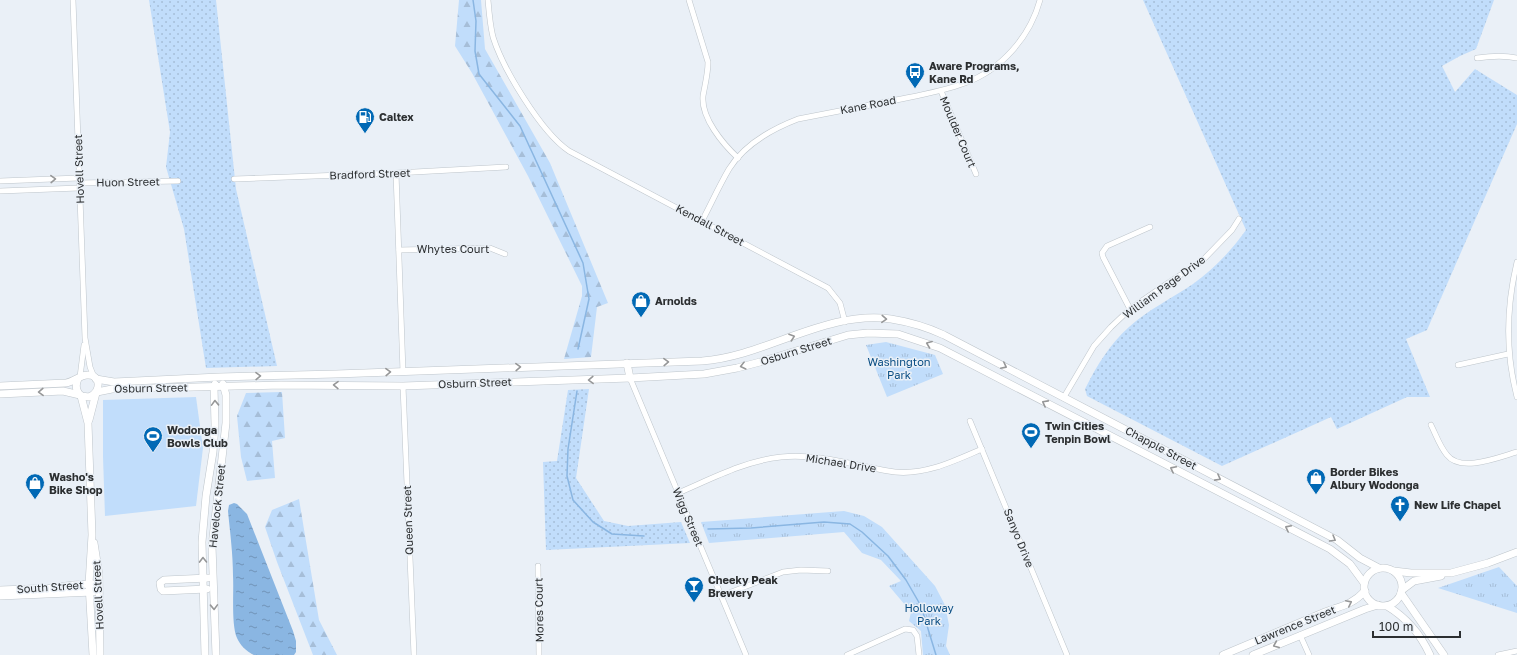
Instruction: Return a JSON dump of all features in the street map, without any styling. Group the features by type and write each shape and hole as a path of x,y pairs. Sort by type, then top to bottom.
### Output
{"street":[{"name":"Hovell Street","path":"73,0 85,338 90,367 95,378"},
{"name":"Kendall Street","path":"488,0 490,24 493,36 503,60 525,99 558,144 828,288 840,304 845,322"},
{"path":"689,0 708,62 708,72 703,96 705,110 724,144 738,158"},
{"name":"Kane Road","path":"702,221 729,168 762,137 779,126 798,119 941,91 966,83 984,74 1015,48 1026,33 1040,0"},
{"path":"1478,58 1492,56 1508,56 1517,58"},
{"name":"Moulder Court","path":"941,91 976,174"},
{"name":"Bradford Street","path":"234,179 506,167"},
{"path":"396,173 403,386"},
{"name":"Huon Street","path":"0,181 35,180 79,183 178,181"},
{"path":"35,180 36,190"},
{"path":"19,181 20,191"},
{"name":"Huon Street","path":"0,191 36,190 79,183"},
{"name":"William Page Drive","path":"1064,397 1094,346 1111,327 1130,309 1202,261 1232,230 1239,219"},
{"path":"1130,309 1103,257 1102,252 1107,246 1150,227"},
{"name":"Whytes Court","path":"399,250 490,248 505,254"},
{"path":"1517,262 1508,316 1508,354 1517,397"},
{"name":"Chapple Street","path":"845,322 868,319 891,319 925,327 944,335 1337,540 1360,558 1379,568"},
{"path":"845,322 848,335"},
{"name":"Osburn Street","path":"95,378 114,382 219,377 702,361 724,359 829,324 845,322"},
{"name":"Chapple Street","path":"848,335 883,333 898,334 917,339 940,348 1330,549 1346,561 1364,583"},
{"name":"Osburn Street","path":"96,393 112,389 281,385 403,386 704,374 737,368 848,335"},
{"name":"Hovell Street","path":"79,378 85,338"},
{"path":"1458,365 1508,354"},
{"path":"627,363 630,378"},
{"path":"0,386 59,384 71,382 87,375 95,378 98,384 96,393 89,397 63,391 0,394"},
{"name":"Havelock Street","path":"205,655 203,528 215,431 214,387 219,377"},
{"name":"Havelock Street","path":"216,655 212,546 226,423 225,387 219,377"},
{"path":"79,378 76,387 80,396"},
{"name":"Wigg Street","path":"630,378 745,655"},
{"name":"Queen Street","path":"403,386 414,655"},
{"name":"Hovell Street","path":"88,423 96,393"},
{"name":"Hovell Street","path":"80,396 88,423 92,535 89,584 93,655"},
{"path":"1059,410 1064,397"},
{"name":"Sanyo Drive","path":"970,421 1067,655"},
{"path":"1431,425 1442,449 1448,457 1455,462 1466,464 1480,462 1517,452"},
{"name":"Michael Drive","path":"678,493 743,465 775,458 822,458 895,472 917,471 937,467 982,449"},
{"name":"Hovell Street","path":"92,535 98,563 100,655"},
{"path":"1430,655 1425,644 1408,621 1387,606 1378,605 1369,600 1365,591 1364,583 1369,574 1379,568 1411,573 1448,573 1469,569 1517,552"},
{"name":"Mores Court","path":"538,566 539,655"},
{"path":"721,596 783,572 802,570 828,571"},
{"path":"1394,571 1402,581 1402,591 1444,655"},
{"path":"1387,606 1396,601 1402,591 1414,581 1441,576 1448,573"},
{"path":"213,578 164,580 161,582 160,587 162,591 203,590 213,588"},
{"name":"South Street","path":"0,590 99,584"},
{"name":"Lawrence Street","path":"1223,655 1325,612 1347,605 1365,591"},
{"name":"South Street","path":"0,596 99,592"},
{"name":"Lawrence Street","path":"1253,655 1366,608 1378,605"},
{"path":"1295,625 1309,655"},
{"path":"846,655 905,629 913,630 917,636 919,655"},
{"path":"1498,655 1517,651"}],"green space":[{"path":"149,0 216,0 236,189 277,366 206,368 184,229 166,167 170,132"},
{"path":"459,0 481,0 485,49 550,163 608,303 597,307 591,357 564,359 582,296 582,286 528,176 472,73 455,46"},
{"path":"1143,0 1494,0 1476,49 1442,66 1455,92 1475,69 1517,95 1517,124 1427,330 1406,339 1430,397 1407,397 1337,429 1331,417 1222,466 1087,396 1085,389 1094,372 1104,355 1122,334 1144,315 1193,284 1208,272 1228,252 1246,230"},
{"name":"Washington Park","path":"886,342 935,355 943,374 887,397 866,345"},
{"path":"589,389 576,478 604,521 628,526 681,522 690,543 546,550 543,462 557,461 568,390"},
{"path":"282,392 285,438 272,441 275,478 247,481 241,457 237,416 246,393"},
{"name":"Wodonga Bowls Club","path":"196,397 203,448 196,506 105,516 103,400"},
{"path":"299,499 319,620 337,655 313,655 265,527 272,510"},
{"name":"Holloway Park","path":"844,511 864,516 882,527 935,586 945,605 949,625 946,646 950,655 923,655 921,631 909,621 911,612 889,586 901,581 881,560 862,553 844,532 709,543 701,522"},
{"path":"1499,567 1517,586 1517,613 1438,588"}],"water":[{"path":"234,503 247,514 293,631 296,641 296,652 294,655 254,655 244,648 237,638 233,616 232,560 228,511 229,505"}],"waterway":[{"path":"473,0 476,21 475,51 479,74 520,126 583,263 589,299 578,349"},
{"path":"577,391 568,449 567,476 573,500 593,522 612,534 644,536"},
{"path":"708,529 751,528 824,522 850,524 862,532 888,556 906,580 921,606 936,655"}],"place":[{"name":"Aware Programs, Kane Rd","path":"915,89"},
{"name":"Caltex","path":"365,134"},
{"name":"Arnolds","path":"641,318"},
{"name":"Twin Cities Tenpin Bowl","path":"1031,449"},
{"name":"Wodonga Bowls Club","path":"153,453"},
{"name":"Border Bikes Albury Wodonga","path":"1316,495"},
{"name":"Washo's Bike Shop","path":"35,500"},
{"name":"New Life Chapel","path":"1400,522"},
{"name":"Cheeky Peak Brewery","path":"694,603"}]}
